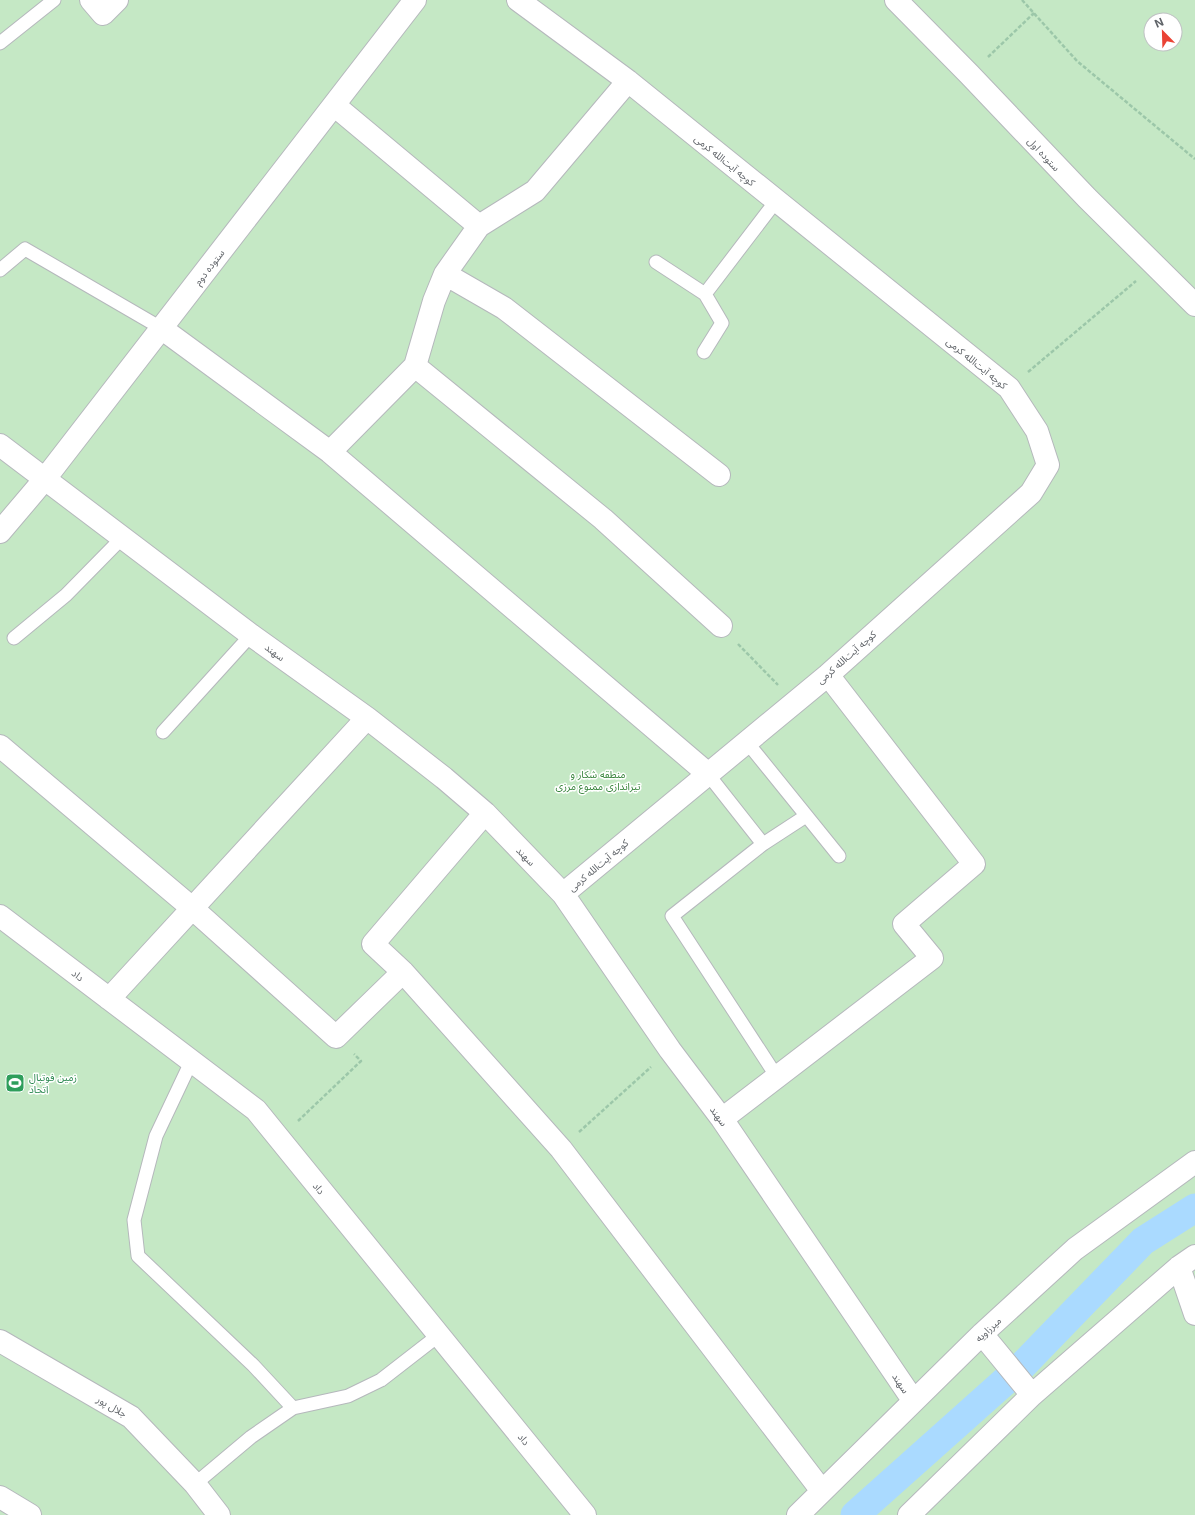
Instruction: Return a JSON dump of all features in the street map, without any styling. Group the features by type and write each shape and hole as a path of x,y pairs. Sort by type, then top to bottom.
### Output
{"street":[{"path":"92,0 103,14 117,0"},
{"name":"ستوده دوم","path":"0,532 44,480 415,0"},
{"name":"کوچه آیت‌الله کرمی","path":"518,0 628,81 1009,388 1037,431 1048,465 1031,494 828,675 707,773 563,894"},
{"name":"ستوده اول","path":"896,0 1154,266 1192,295"},
{"path":"330,452 415,366 434,301 445,274 479,226 535,191 628,81"},
{"path":"334,105 479,226"},
{"path":"445,274 504,308 719,475"},
{"path":"161,328 330,452 707,773"},
{"path":"415,366 603,519 721,626"},
{"name":"سهند","path":"0,445 44,480 251,635 367,718 444,778 485,813 563,894 670,1050 722,1119 913,1400"},
{"path":"722,1119 932,958 904,924 974,864 828,675"},
{"path":"109,999 367,718"},
{"path":"0,746 192,908 336,1037 403,972"},
{"path":"485,813 373,944 403,972 561,1149 822,1491"},
{"name":"داد","path":"0,916 256,1110 585,1515"},
{"name":"میرزاویه","path":"798,1515 913,1400 982,1334 1075,1249 1195,1162"},
{"path":"1187,1261 1195,1314"},
{"path":"916,1513 1028,1390 1187,1261"},
{"path":"982,1334 1028,1390"},
{"name":"جلال پور","path":"0,1341 131,1417 195,1484 219,1515"},
{"path":"0,1497 30,1515"}],"lane":[{"path":"0,43 54,0"},
{"path":"704,294 776,201"},
{"path":"0,270 25,249 161,328"},
{"path":"656,262 704,294 722,323 704,352"},
{"path":"14,638 66,594 122,538"},
{"path":"163,732 251,635"},
{"path":"746,741 839,856"},
{"path":"707,773 763,844"},
{"path":"777,1077 672,916 763,844 806,816"},
{"path":"192,1062 156,1136 134,1220 138,1256 253,1365 293,1408"},
{"path":"195,1484 251,1437 293,1408 348,1396 381,1380 439,1336"}],"path":[{"path":"1022,0 1077,61 1195,159"},
{"path":"969,74 1034,13"},
{"path":"1009,388 1154,266"},
{"path":"721,626 794,702"},
{"path":"279,1139 361,1061 336,1037"},
{"path":"561,1149 670,1050"}],"green space":[{"name":"منطقه شکار و تیراندازی ممنوع مرزی","path":"0,0 1195,0 1195,1515 0,1515"}],"waterway":[{"path":"855,1515 1023,1365 1143,1241 1195,1208"}],"place":[{"name":"زمین فوتبال اتحاد","path":"15,1083"}]}
